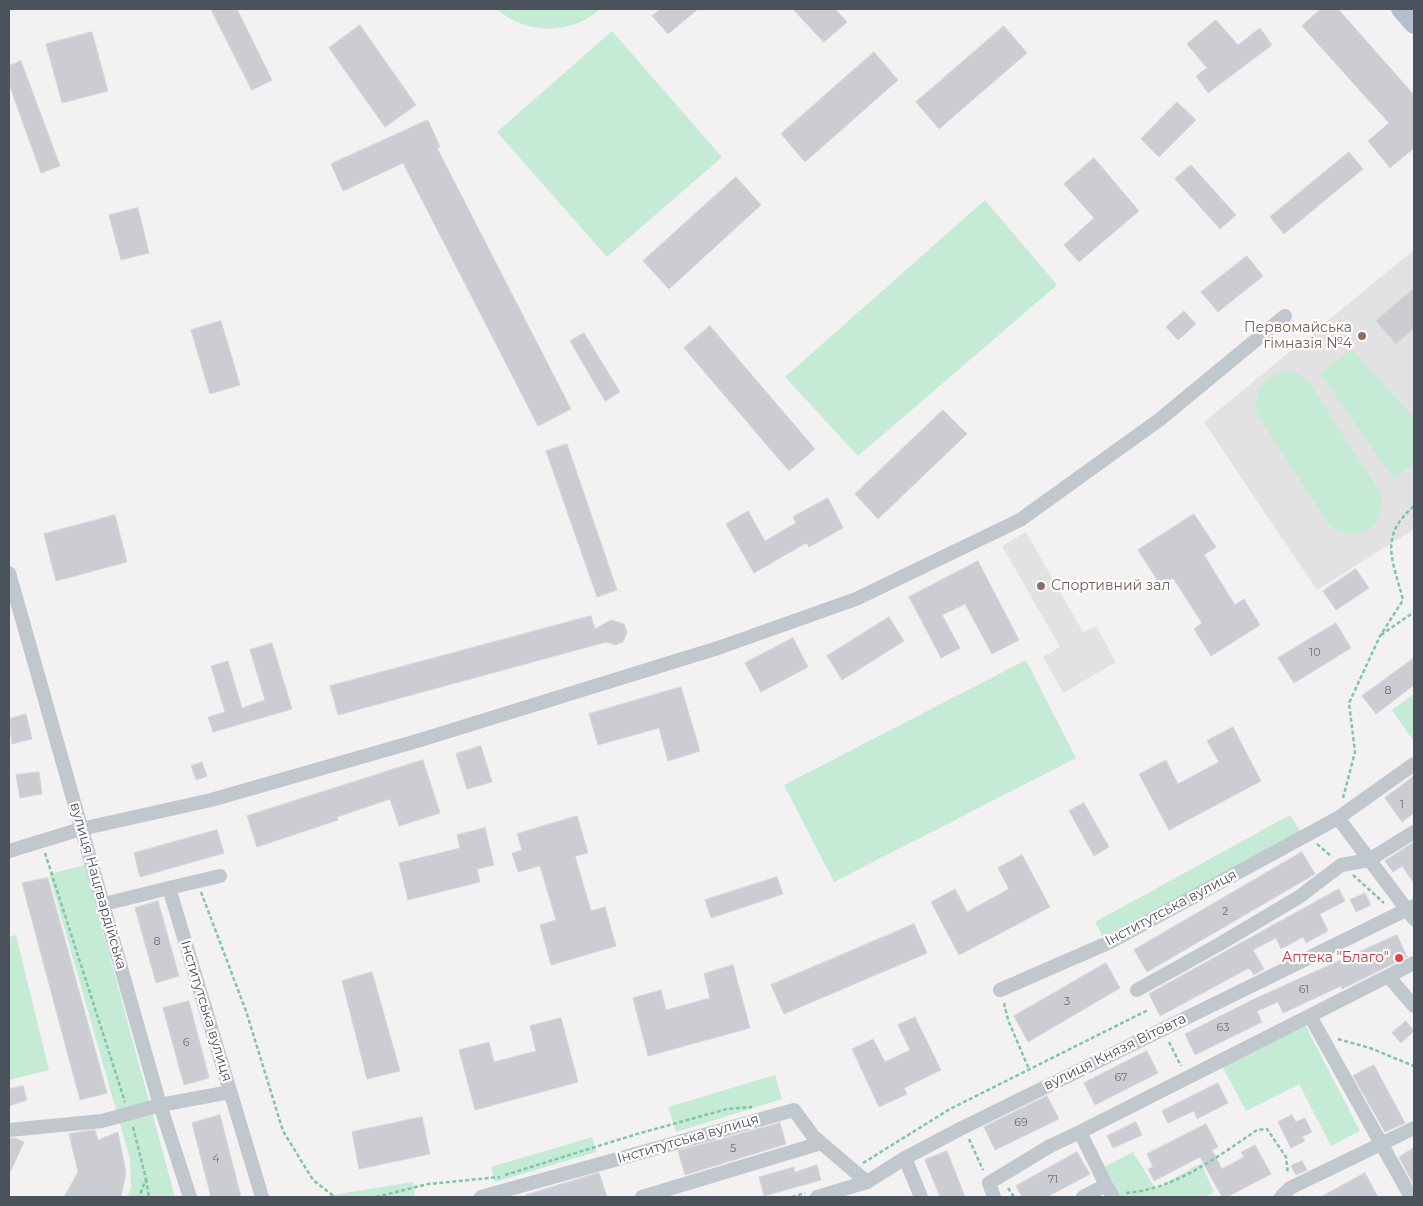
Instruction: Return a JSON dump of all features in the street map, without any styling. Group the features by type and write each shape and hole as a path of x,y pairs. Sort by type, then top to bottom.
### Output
{"main road":[{"path":"1400,9 1414,24"}],"street":[{"path":"9,851 42,842 80,828 211,800 416,741 718,648 856,599 1020,520 1159,420 1285,316"},
{"name":"вулиця Нацгвардійська","path":"9,573 160,1105 190,1197"},
{"name":"Інститутська вулиця","path":"1000,990 1110,942 1338,818 1414,764"},
{"path":"1338,818 1368,860 1412,912"},
{"path":"1137,990 1299,897 1341,865 1368,860 1414,832"},
{"path":"104,904 220,876"},
{"name":"Інститутська вулиця","path":"169,888 262,1197"},
{"name":"вулиця Князя Вітовта","path":"817,1197 867,1182 904,1158 964,1127 1412,912"},
{"path":"994,1197 989,1183 1050,1146 1414,963"},
{"path":"1388,976 1414,1006"},
{"path":"1310,1016 1380,1146 1411,1197"},
{"path":"9,1130 102,1121 160,1105 230,1092"},
{"name":"Інститутська вулиця","path":"481,1197 794,1110 813,1136 867,1182"},
{"path":"1288,1194 1414,1128"},
{"path":"1080,1132 1110,1192 1083,1197"},
{"path":"642,1197 821,1143"},
{"path":"904,1158 921,1197"}],"path":[{"path":"1338,818 1355,752 1350,703 1380,636 1403,600 1390,545 1400,518 1414,506"},
{"path":"1380,636 1414,612"},
{"path":"42,842 129,1114 149,1197"},
{"path":"197,882 246,1011 283,1131 313,1180 335,1197"},
{"path":"1000,990 1008,1020 1029,1069"},
{"path":"852,1170 950,1109 1148,1010"},
{"path":"1320,1034 1370,1048 1414,1066"},
{"path":"1167,1038 1187,1078"},
{"path":"376,1197 428,1184 499,1177 560,1156 727,1109 756,1106"},
{"path":"964,1127 989,1183"},
{"path":"1110,1192 1142,1192 1183,1178 1257,1130 1267,1129 1286,1156 1288,1194"},
{"path":"139,1197 146,1179"}],"shaded area":[{"name":"Первомайська гімназія №4","path":"1414,250 1414,529 1317,590 1204,422"},
{"name":"Спортивний зал","path":"1026,532 1083,632 1096,626 1116,662 1063,693 1043,657 1060,647 1002,546"}],"green space":[{"path":"497,9 600,9 589,18 576,24 548,28 521,24 508,18"},
{"path":"612,31 722,157 607,257 497,132"},
{"path":"985,200 1057,285 858,456 785,377"},
{"path":"1352,349 1414,418 1414,463 1394,479 1320,373"},
{"path":"1281,372 1295,372 1307,379 1380,492 1381,504 1379,514 1369,529 1353,533 1342,532 1331,527 1257,414 1256,406 1260,388 1268,379"},
{"path":"1026,660 1076,758 834,882 784,785"},
{"path":"1414,694 1414,742 1392,710"},
{"path":"1290,815 1300,831 1157,910 1103,937 1095,922"},
{"path":"85,865 175,1197 127,1197 131,1188 130,1159 49,874"},
{"path":"16,935 49,1070 9,1080 9,937"},
{"path":"1303,1021 1360,1131 1331,1146 1299,1084 1246,1111 1221,1064"},
{"path":"775,1075 782,1099 676,1132 668,1107"},
{"path":"592,1137 596,1152 495,1182 491,1167"},
{"path":"1133,1152 1156,1189 1201,1163 1214,1192 1205,1197 1121,1197 1104,1167"},
{"path":"413,1182 415,1197 319,1197"}],"building":[{"path":"211,9 237,9 272,80 252,90"},
{"path":"661,9 698,9 668,34 652,16"},
{"path":"793,9 835,9 847,22 824,42"},
{"path":"1321,9 1338,9 1414,95 1414,148 1390,168 1368,141 1389,123 1302,26"},
{"path":"1216,20 1238,45 1260,28 1272,45 1208,93 1196,76 1207,68 1187,44"},
{"path":"360,25 416,105 385,127 329,48"},
{"path":"1004,26 1027,53 939,129 916,102"},
{"path":"92,32 108,91 62,103 46,44"},
{"path":"874,52 898,80 805,162 781,134"},
{"path":"21,61 60,166 41,173 9,84 9,66"},
{"path":"1177,102 1196,120 1159,157 1141,139"},
{"path":"428,120 440,147 437,148 571,409 538,426 403,163 343,191 331,164"},
{"path":"1349,152 1363,169 1284,234 1270,217"},
{"path":"1094,158 1139,211 1079,262 1064,245 1094,218 1064,184"},
{"path":"1191,165 1236,215 1220,229 1175,179"},
{"path":"736,177 761,205 669,289 643,261"},
{"path":"138,208 149,253 121,260 109,215"},
{"path":"1247,256 1263,276 1218,312 1201,292"},
{"path":"1414,288 1414,328 1396,344 1376,321"},
{"path":"1184,311 1196,324 1178,340 1166,327"},
{"path":"221,321 240,385 210,394 191,330"},
{"path":"710,326 815,449 789,471 684,348"},
{"path":"584,333 620,392 605,401 570,341"},
{"path":"943,410 967,434 878,519 855,494"},
{"path":"567,444 617,590 597,597 546,451"},
{"path":"828,498 843,528 809,547 806,543 754,573 726,524 748,511 765,541 796,523 793,517"},
{"path":"1194,514 1216,547 1204,555 1235,605 1244,599 1260,625 1211,656 1194,629 1202,623 1173,578 1161,586 1138,550"},
{"path":"115,515 127,562 56,581 44,534"},
{"path":"978,561 1019,640 992,654 965,604 942,615 960,648 941,658 909,597"},
{"path":"1356,569 1369,588 1336,610 1323,591"},
{"path":"591,616 595,629 611,620 624,624 627,632 623,642 615,645 606,642 338,715 330,686"},
{"path":"889,617 904,641 842,680 827,656"},
{"path":"1336,623 1351,648 1294,683 1278,658"},
{"path":"793,638 808,667 761,692 745,663"},
{"path":"272,643 292,709 213,732 208,717 225,712 211,666 228,661 242,708 265,700 250,650"},
{"path":"1414,658 1414,685 1376,714 1362,696"},
{"path":"681,687 700,751 668,761 659,728 598,745 589,714"},
{"path":"26,714 32,739 12,744 9,719"},
{"path":"1233,727 1261,781 1169,830 1139,774 1166,760 1178,784 1219,762 1207,741"},
{"path":"481,746 492,782 467,789 456,754"},
{"path":"423,760 440,813 399,826 390,799 337,817 338,820 257,847 247,816"},
{"path":"202,762 207,776 196,780 191,766"},
{"path":"39,772 42,794 20,798 16,775"},
{"path":"1414,776 1414,813 1402,822 1385,798"},
{"path":"1084,803 1109,847 1094,856 1069,811"},
{"path":"577,816 588,853 575,856 591,911 605,907 616,946 551,965 540,925 556,920 540,866 518,872 512,853 522,850 517,834"},
{"path":"485,828 494,865 477,869 480,882 408,900 399,863 460,848 457,835"},
{"path":"217,830 224,853 140,877 134,853"},
{"path":"1414,842 1414,883 1402,866 1393,872 1385,861"},
{"path":"1302,852 1315,874 1147,972 1134,950"},
{"path":"1022,855 1050,907 959,955 931,902 955,889 967,912 1009,889 998,868"},
{"path":"777,877 783,894 711,918 705,900"},
{"path":"48,878 107,1093 80,1100 22,883"},
{"path":"1339,889 1345,901 1320,914 1328,931 1306,943 1303,937 1281,949 1276,938 1253,950 1264,969 1254,975 1249,968 1160,1016 1149,994"},
{"path":"1365,893 1371,905 1356,912 1350,900"},
{"path":"158,901 179,976 156,983 135,908"},
{"path":"914,924 927,953 784,1014 771,985"},
{"path":"1397,935 1407,957 1342,989 1341,986 1283,1013 1278,1002 1257,1011 1262,1022 1195,1055 1185,1034 1252,1000"},
{"path":"1106,963 1120,988 1028,1042 1014,1016"},
{"path":"733,965 750,1028 648,1056 633,998 661,990 666,1010 710,998 704,974"},
{"path":"372,972 400,1071 367,1079 342,981"},
{"path":"189,1001 209,1078 184,1085 163,1008"},
{"path":"915,1017 941,1070 904,1088 907,1094 879,1107 852,1049 873,1039 885,1062 910,1050 898,1025"},
{"path":"561,1018 578,1082 475,1110 459,1050 489,1042 494,1062 536,1051 530,1026"},
{"path":"1406,1021 1414,1031 1401,1043 1392,1033"},
{"path":"1147,1051 1158,1073 1095,1105 1084,1083"},
{"path":"1374,1065 1405,1123 1385,1132 1353,1076"},
{"path":"1218,1083 1228,1103 1197,1119 1194,1111 1168,1123 1162,1111"},
{"path":"23,1086 27,1100 9,1106 9,1089"},
{"path":"1047,1096 1059,1119 995,1150 984,1127"},
{"path":"220,1115 241,1197 211,1197 192,1123"},
{"path":"1292,1115 1296,1122 1305,1118 1312,1132 1302,1137 1305,1141 1291,1148 1278,1122"},
{"path":"422,1117 430,1154 359,1169 352,1132"},
{"path":"1136,1122 1142,1135 1113,1148 1107,1136"},
{"path":"780,1123 786,1144 685,1175 678,1151"},
{"path":"1206,1124 1218,1147 1212,1150 1222,1169 1244,1157 1241,1152 1255,1145 1271,1174 1227,1197 1222,1197 1200,1157 1154,1181 1148,1169 1153,1167 1147,1154"},
{"path":"95,1130 98,1140 118,1132 126,1173 121,1197 64,1197 78,1172 69,1134"},
{"path":"15,1138 24,1142 9,1175 9,1139"},
{"path":"1414,1148 1414,1185 1399,1157"},
{"path":"947,1151 965,1197 940,1197 925,1160"},
{"path":"1077,1152 1090,1174 1047,1197 1022,1197 1016,1186"},
{"path":"1302,1161 1307,1170 1296,1175 1291,1166"},
{"path":"817,1165 821,1180 764,1196 759,1177 794,1167 795,1172"},
{"path":"599,1173 607,1197 526,1197 526,1195"},
{"path":"1365,1173 1378,1197 1321,1197"}],"place":[{"name":"Первомайська гімназія №4","path":"1362,336"},
{"name":"Спортивний зал","path":"1041,586"},
{"name":"Аптека \"Благо\"","path":"1399,958"}]}
